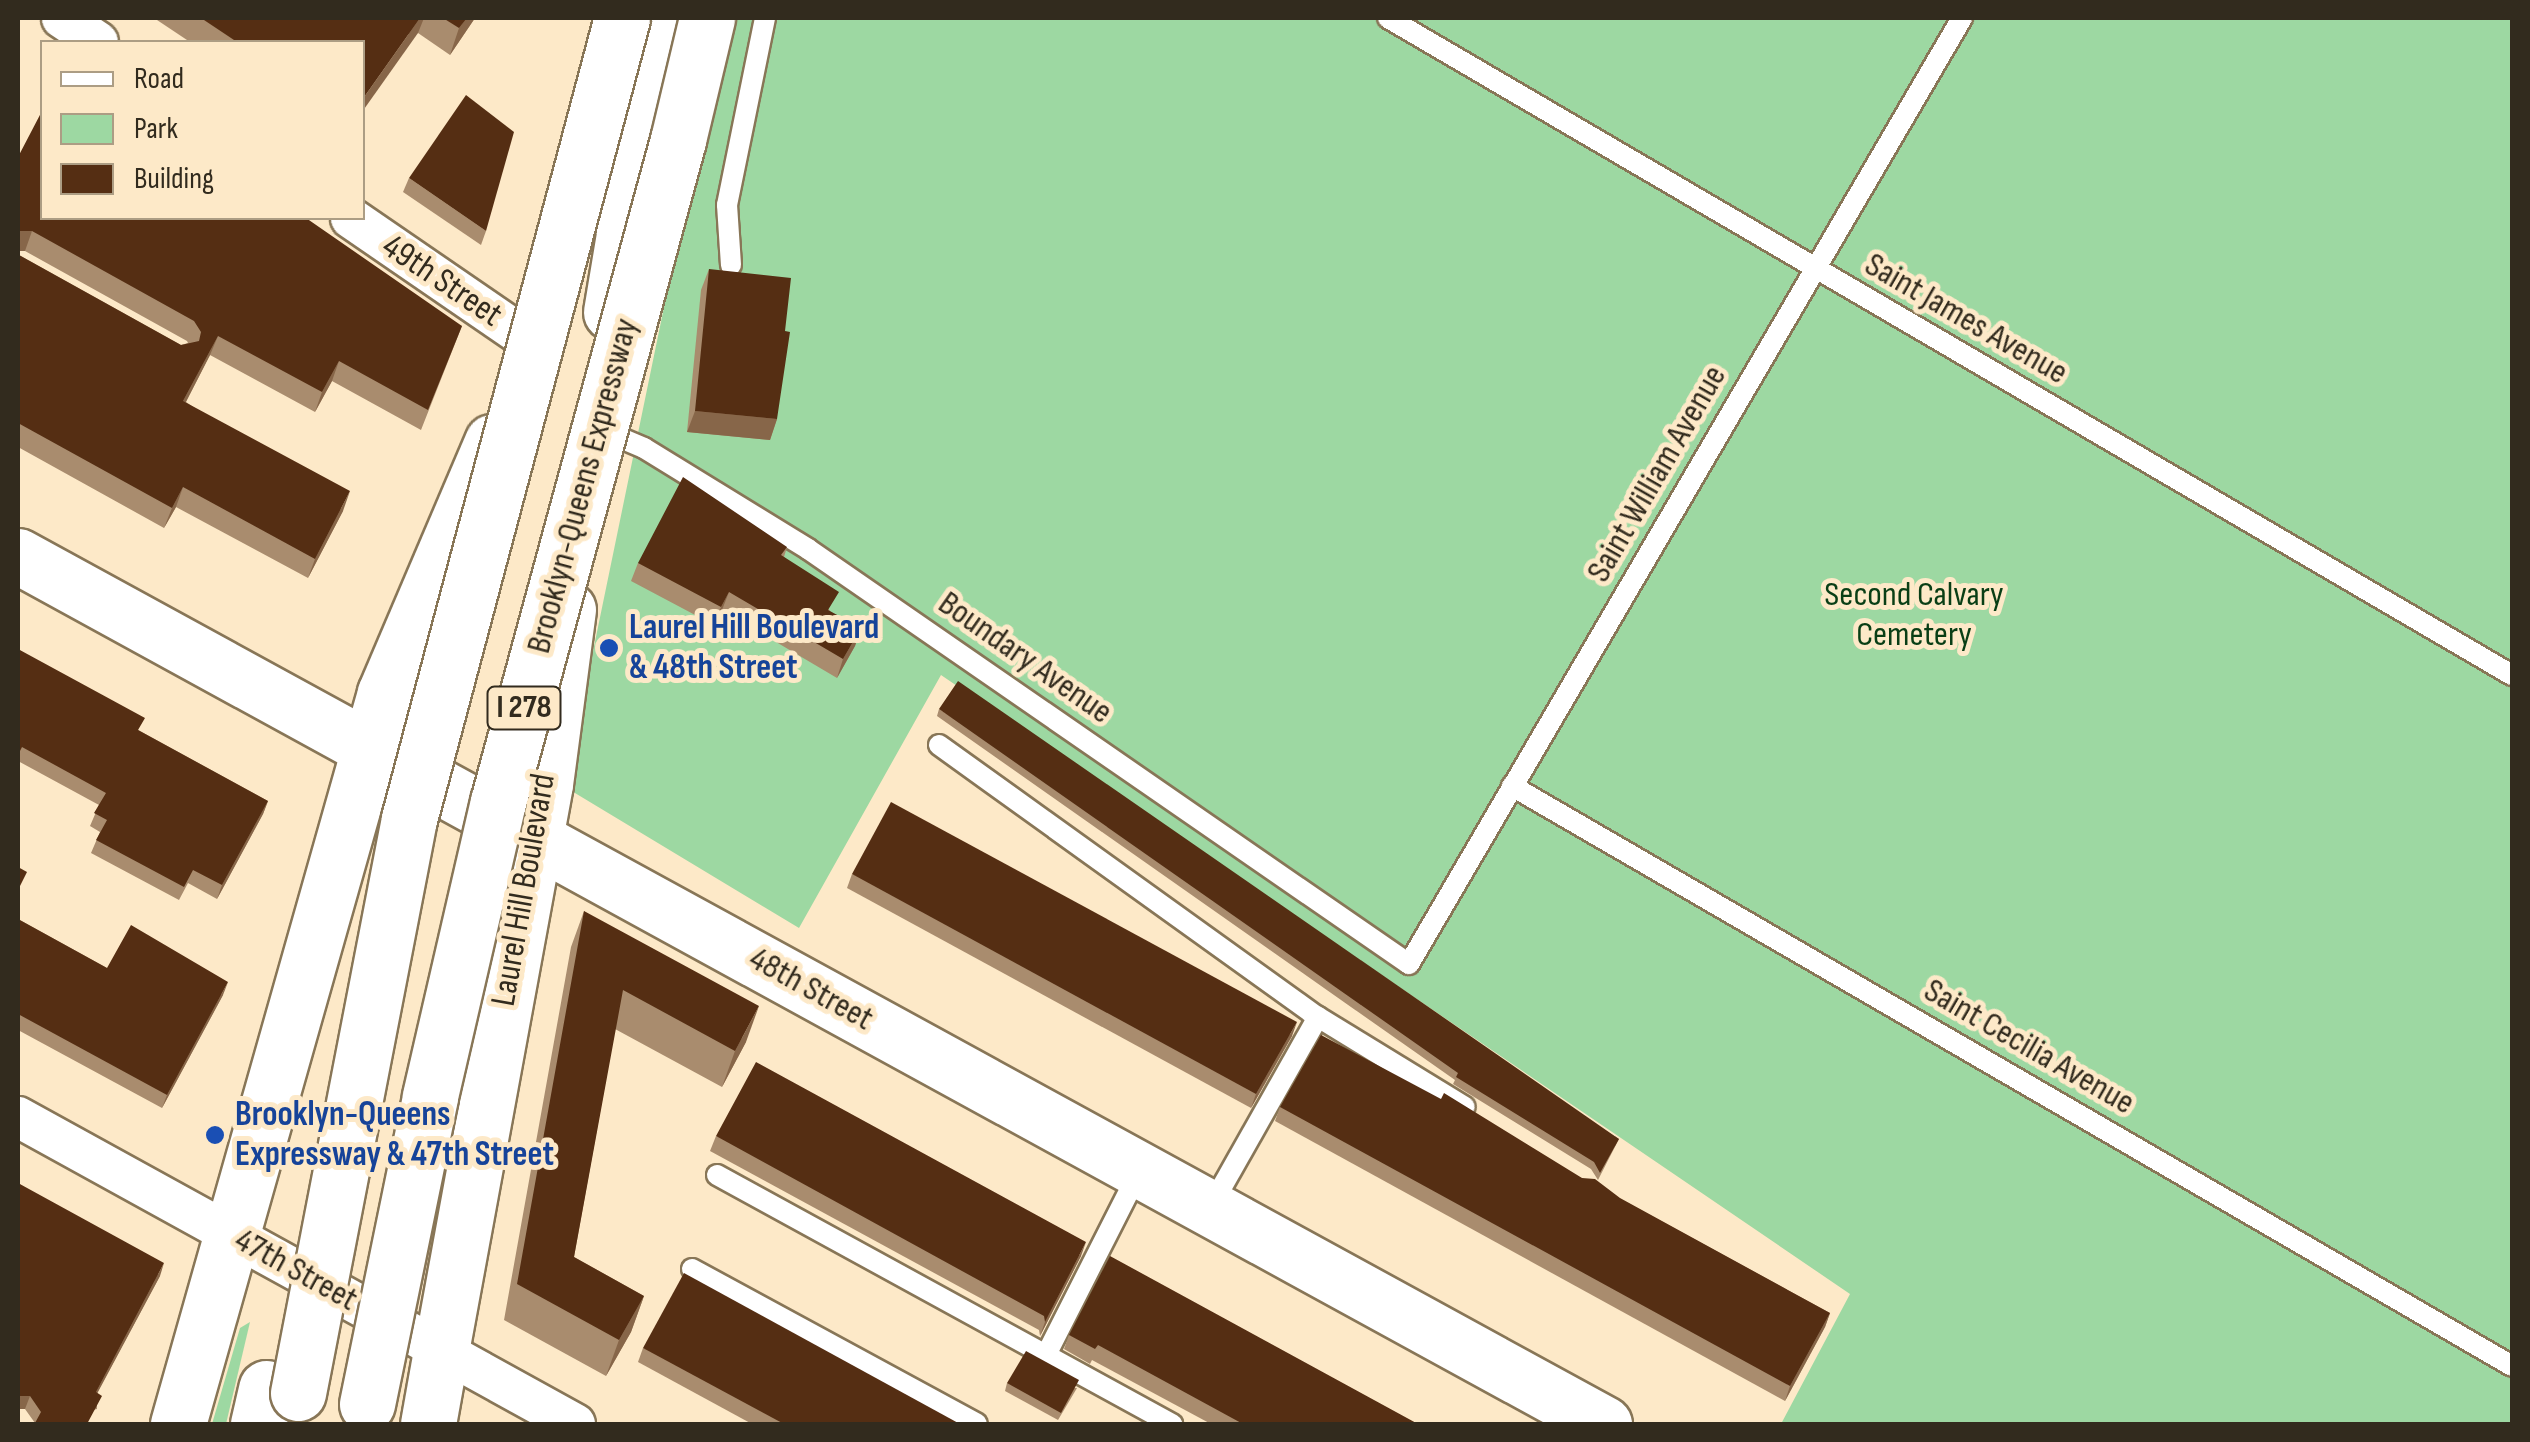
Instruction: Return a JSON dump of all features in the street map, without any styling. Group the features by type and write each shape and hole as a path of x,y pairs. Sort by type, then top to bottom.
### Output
{"main road":[{"name":"Brooklyn-Queens Expressway","path":"365,1414 430,1096 494,821 678,140 707,18"},
{"path":"178,1424 385,693 534,344 644,30"},
{"name":"Laurel Hill Boulevard","path":"441,1351 534,836 644,30"},
{"name":"I 278","path":"278,1408 284,1301 377,965 428,746 644,30"},
{"name":"48th Street","path":"18,556 1604,1424"},
{"path":"428,1424 441,1351"}],"street":[{"path":"62,18 95,40"},
{"name":"49th Street","path":"354,220 534,344"},
{"name":"47th Street","path":"18,1117 575,1424"},
{"name":"Laurel Hill Boulevard","path":"441,1351 452,1424"}],"lane":[{"path":"731,266 727,205 765,18"},
{"name":"Saint James Avenue","path":"1388,18 2512,675"},
{"name":"Saint William Avenue","path":"1409,964 1962,18"},
{"name":"Boundary Avenue","path":"592,426 644,448 808,550 1409,964"},
{"path":"939,744 1318,1017 1484,1119"},
{"name":"Saint Cecilia Avenue","path":"1512,786 2512,1366"},
{"path":"1210,1207 1318,1017"},
{"path":"1046,1356 1141,1169"},
{"path":"717,1175 1172,1424"},
{"path":"692,1269 977,1424"}],"green space":[{"name":"Second Calvary Cemetery","path":"729,18 2512,18 2512,1424 1781,1424 1850,1294 941,675 799,928 565,787 683,215"},
{"path":"250,1322 226,1424 212,1424 240,1328"}],"building":[{"path":"201,18 420,18 365,96 365,40 234,40"},
{"path":"443,18 467,18 459,28"},
{"path":"466,95 514,132 486,231 409,178"},
{"path":"40,115 40,220 309,220 462,326 428,410 339,361 322,392 218,336 183,401 350,491 315,559 183,487 172,508 18,423 18,252 181,345 199,341 201,332 194,321 32,231 18,233 18,157"},
{"path":"709,269 791,278 785,331 790,332 777,419 695,411"},
{"path":"683,477 787,547 781,555 839,592 828,610 861,628 843,659 729,592 721,607 638,563"},
{"path":"18,649 145,718 138,730 268,801 222,885 193,870 184,887 96,840 107,820 94,813 106,793 22,747 18,755"},
{"path":"958,681 1619,1139 1600,1173 1594,1162 1456,1077 1458,1073 939,709"},
{"path":"891,802 1297,1022 1256,1094 852,874"},
{"path":"18,867 27,872 18,890"},
{"path":"584,911 759,1006 735,1051 623,990 574,1257 644,1296 619,1340 517,1284"},
{"path":"18,919 107,968 131,925 228,982 167,1095 18,1014"},
{"path":"1321,1035 1441,1099 1444,1093 1582,1178 1595,1179 1620,1198 1830,1313 1790,1386 1280,1107"},
{"path":"756,1062 1086,1242 1045,1322 1044,1316 716,1136"},
{"path":"18,1183 164,1263 96,1392 102,1396 87,1424 28,1424 35,1423 41,1412 30,1396 18,1396"},
{"path":"1110,1256 1418,1424 1243,1424 1098,1345 1095,1349 1069,1335"},
{"path":"684,1273 960,1424 784,1424 643,1348"},
{"path":"1026,1351 1079,1380 1061,1413 1007,1383"}],"place":[{"name":"Laurel Hill Boulevard & 48th Street","path":"609,648"},
{"name":"Brooklyn-Queens Expressway & 47th Street","path":"215,1135"}]}
